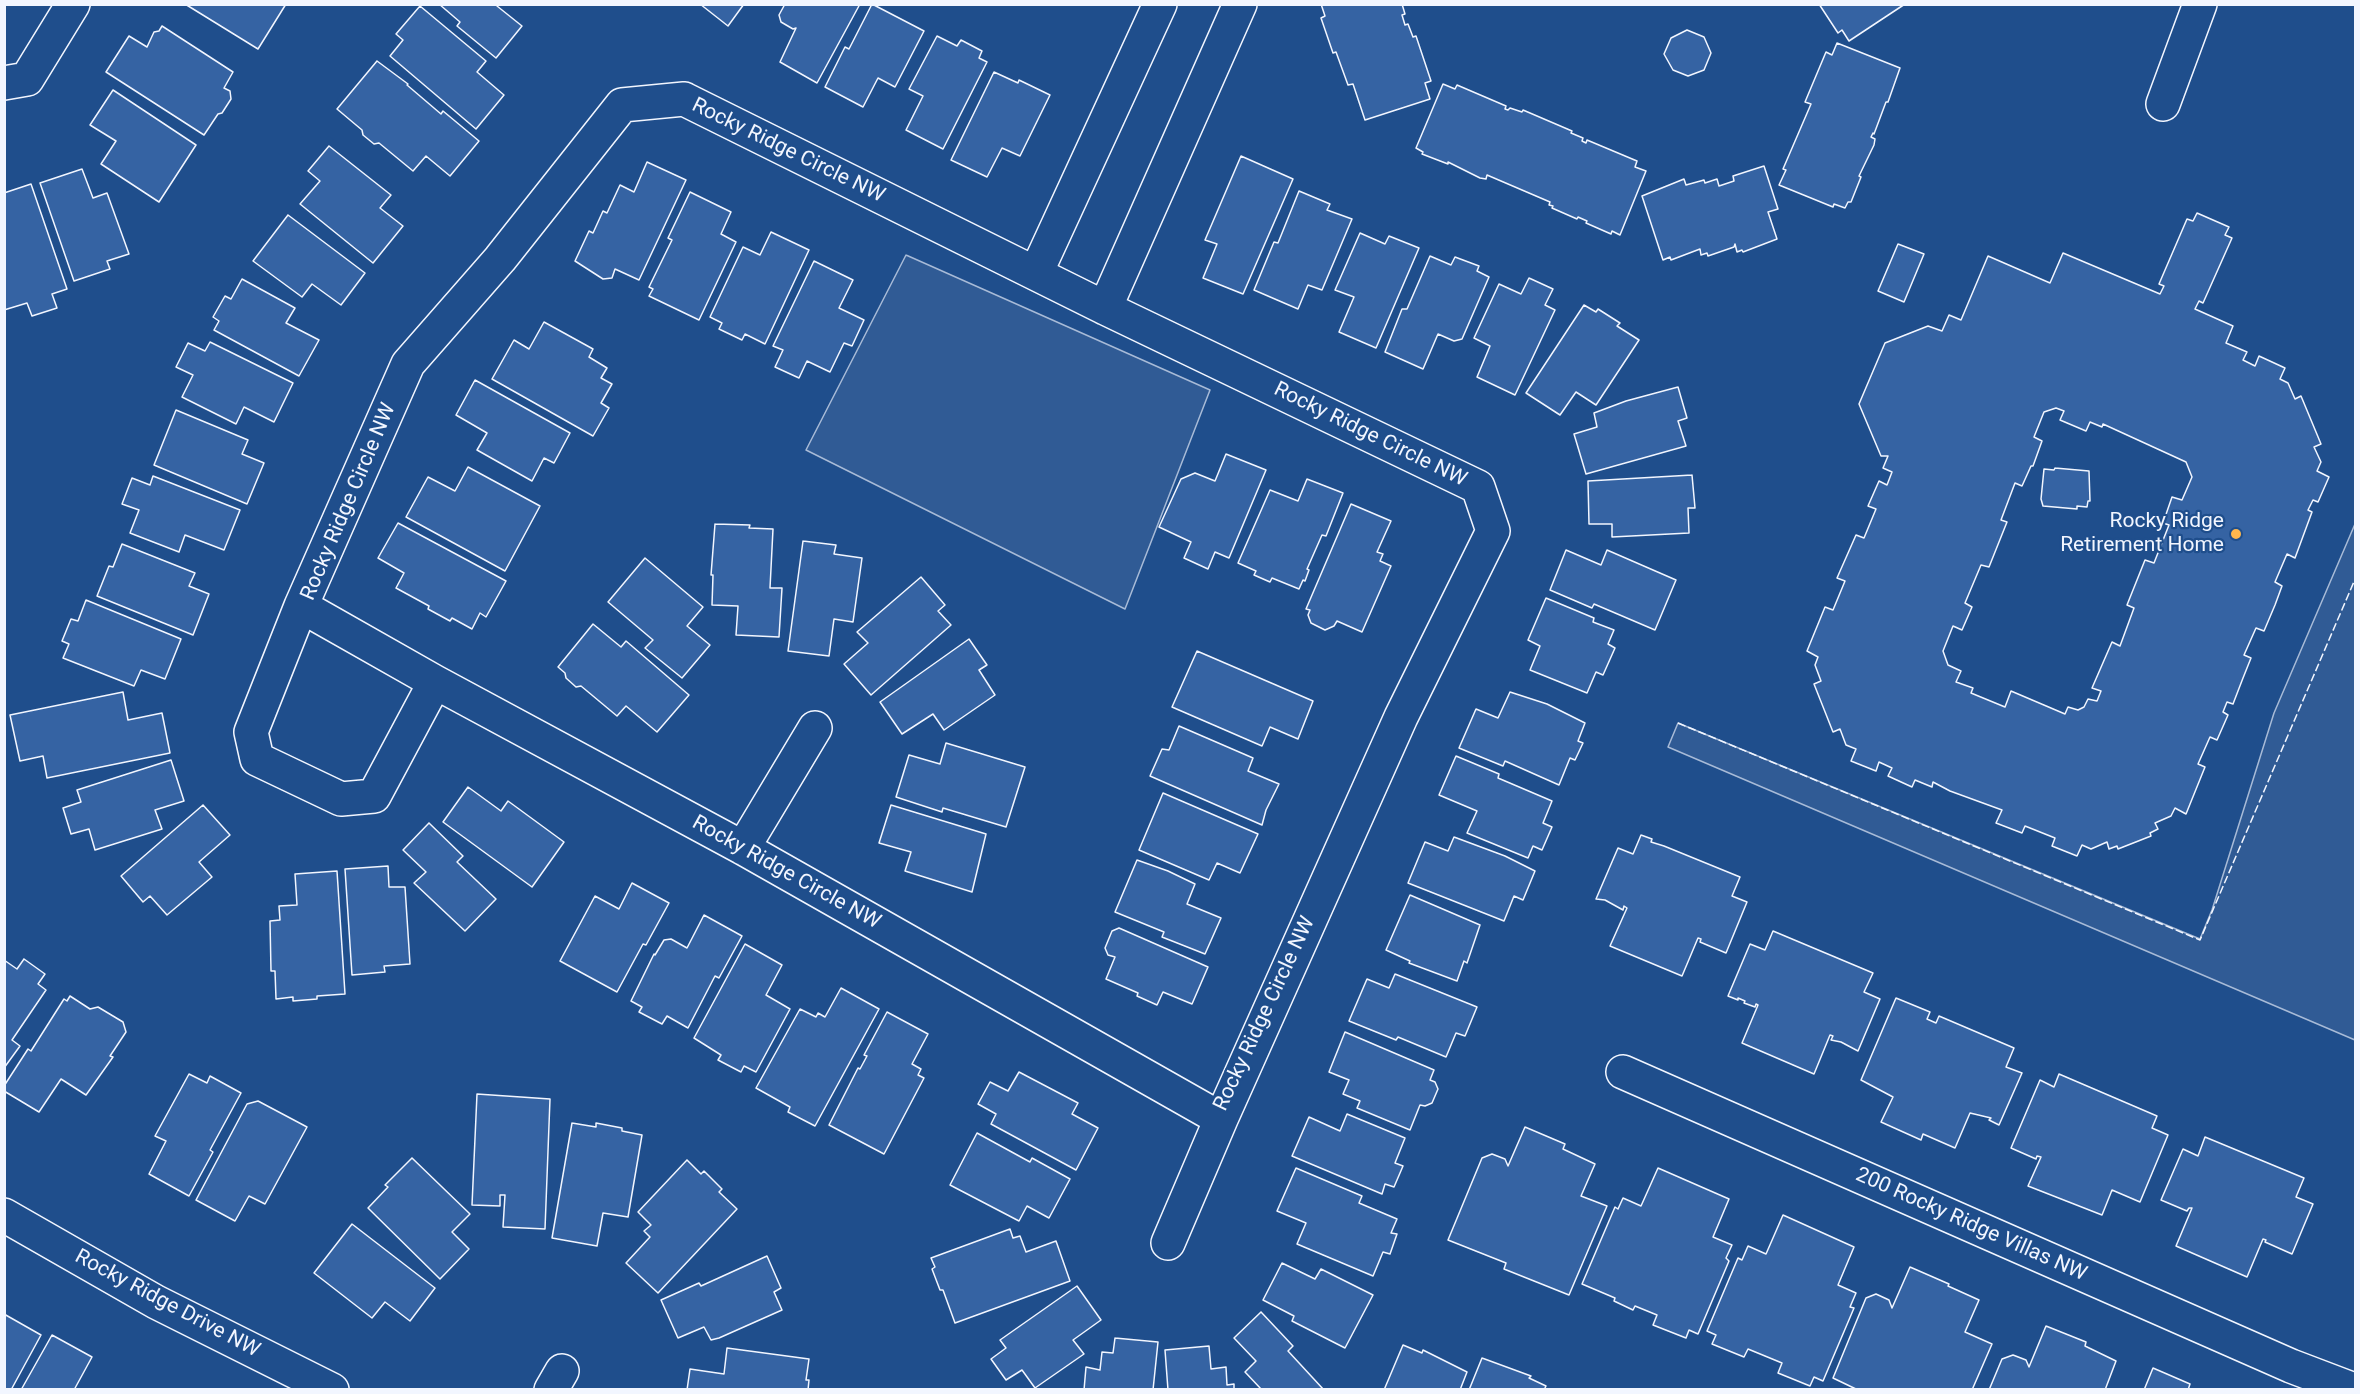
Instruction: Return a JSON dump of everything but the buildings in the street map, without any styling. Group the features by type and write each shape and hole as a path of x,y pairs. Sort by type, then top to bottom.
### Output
{"street":[{"path":"4,83 27,79 73,4"},
{"path":"1036,273 1160,4"},
{"path":"1105,308 1240,4"},
{"path":"2163,104 2200,4"},
{"name":"Rocky Ridge Circle NW","path":"684,99 1036,273 1478,487 1493,531 1401,717 1221,1119 743,848 435,682 301,606 408,364 500,259 622,105 684,99"},
{"path":"301,606 251,732 257,759 341,799 374,796 435,682"},
{"path":"743,848 815,728"},
{"name":"200 Rocky Ridge Villas NW","path":"1623,1072 2297,1378 2353,1389"},
{"path":"1168,1243 1221,1119"},
{"name":"Rocky Ridge Drive NW","path":"4,1215 156,1302 332,1389"}],"shaded area":[{"path":"906,255 1210,390 1125,609 806,450"},
{"path":"2355,524 2355,1040 1668,747 1678,723 2200,939 2212,910 2274,713"}],"fence":[{"path":"1678,723 2200,940 2356,577"}],"place":[{"name":"Rocky Ridge Retirement Home","path":"2236,534"}]}
